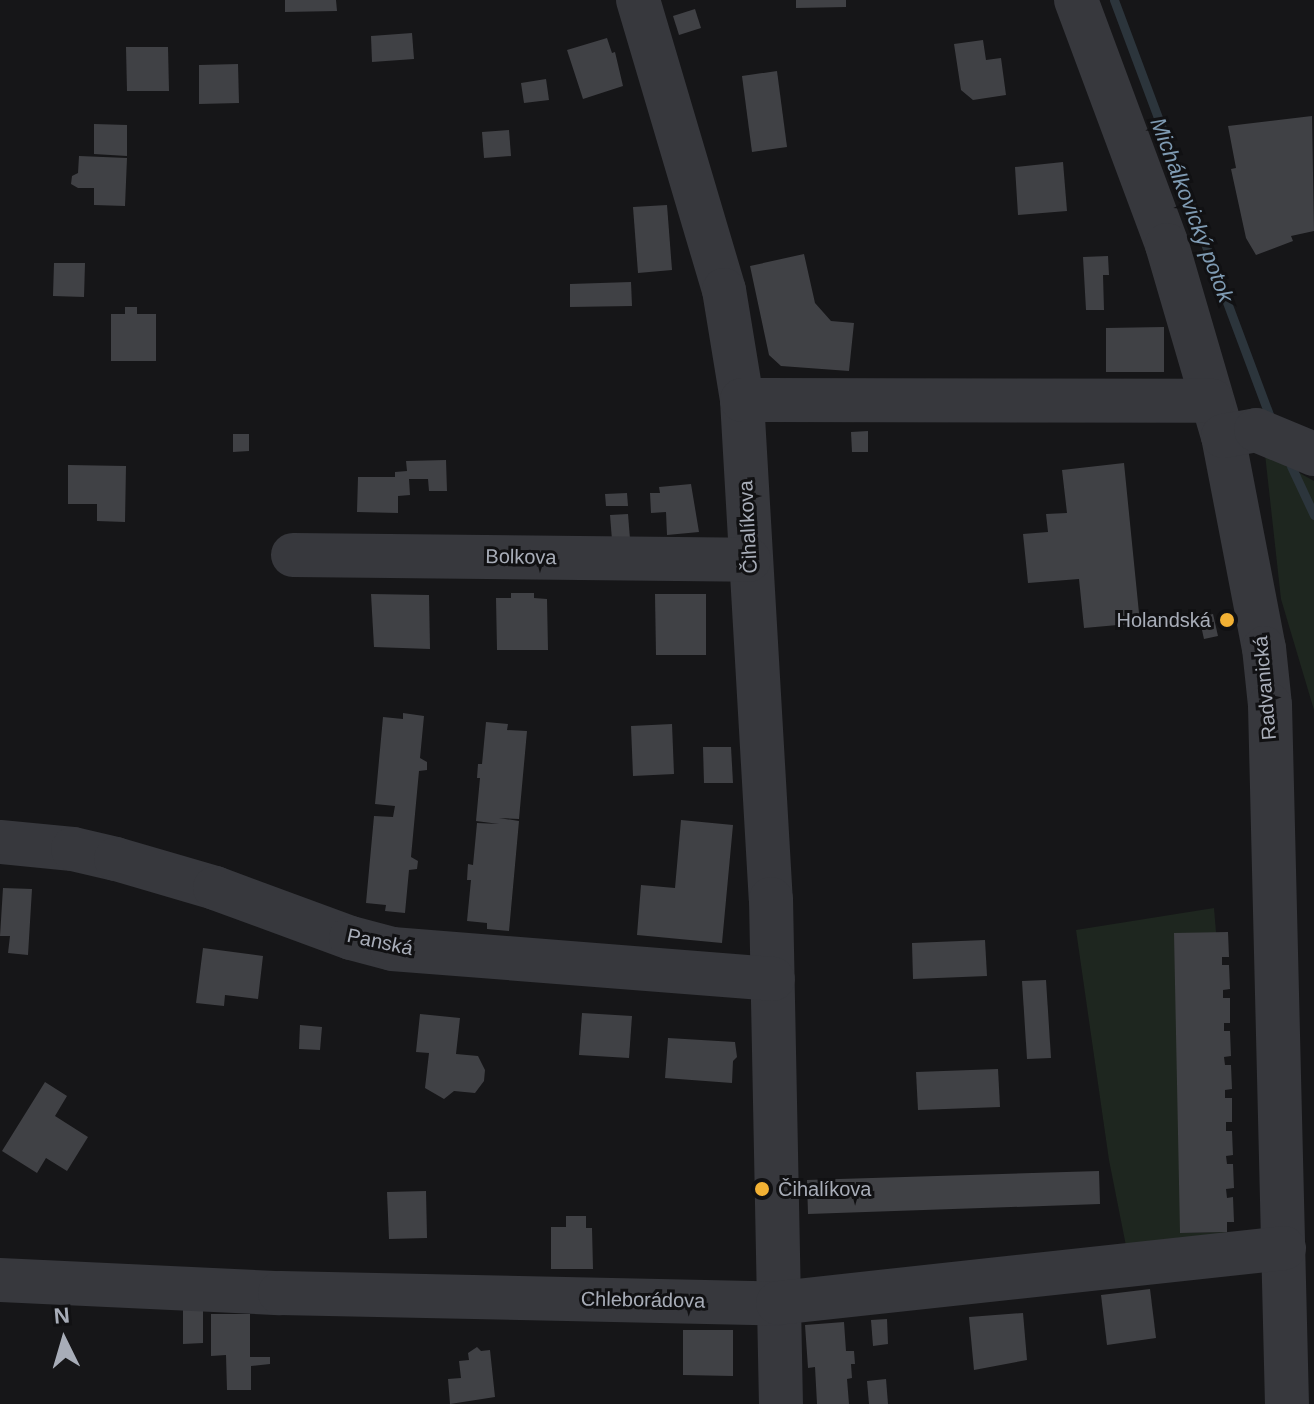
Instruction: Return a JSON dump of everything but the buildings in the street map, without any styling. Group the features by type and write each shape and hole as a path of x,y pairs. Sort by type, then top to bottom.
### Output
{"street":[{"name":"Čihalíkova","path":"638,0 724,290 742,400 771,899 781,1404"},
{"name":"Radvanická","path":"1076,0 1167,245 1217,419 1264,648 1270,705 1287,1404"},
{"path":"742,400 1217,419 1256,430 1314,454"},
{"name":"Bolkova","path":"293,555 749,560"},
{"name":"Panská","path":"0,842 73,849 116,859 215,888 351,938 392,949 773,979"},
{"name":"Chleborádova","path":"0,1280 319,1294 778,1303 1284,1248"}],"shaded area":[{"path":"1265,454 1314,481 1314,710 1281,599"},
{"path":"1214,908 1216,932 1181,1233 1227,1232 1228,1248 1128,1256 1109,1160 1076,930"}],"waterway":[{"name":"Michálkovický potok","path":"1114,0 1271,419"},
{"name":"Michálkovický potok","path":"1291,466 1314,515"}],"place":[{"name":"Holandská","path":"1227,620"},
{"name":"Čihalíkova","path":"762,1189"}]}
